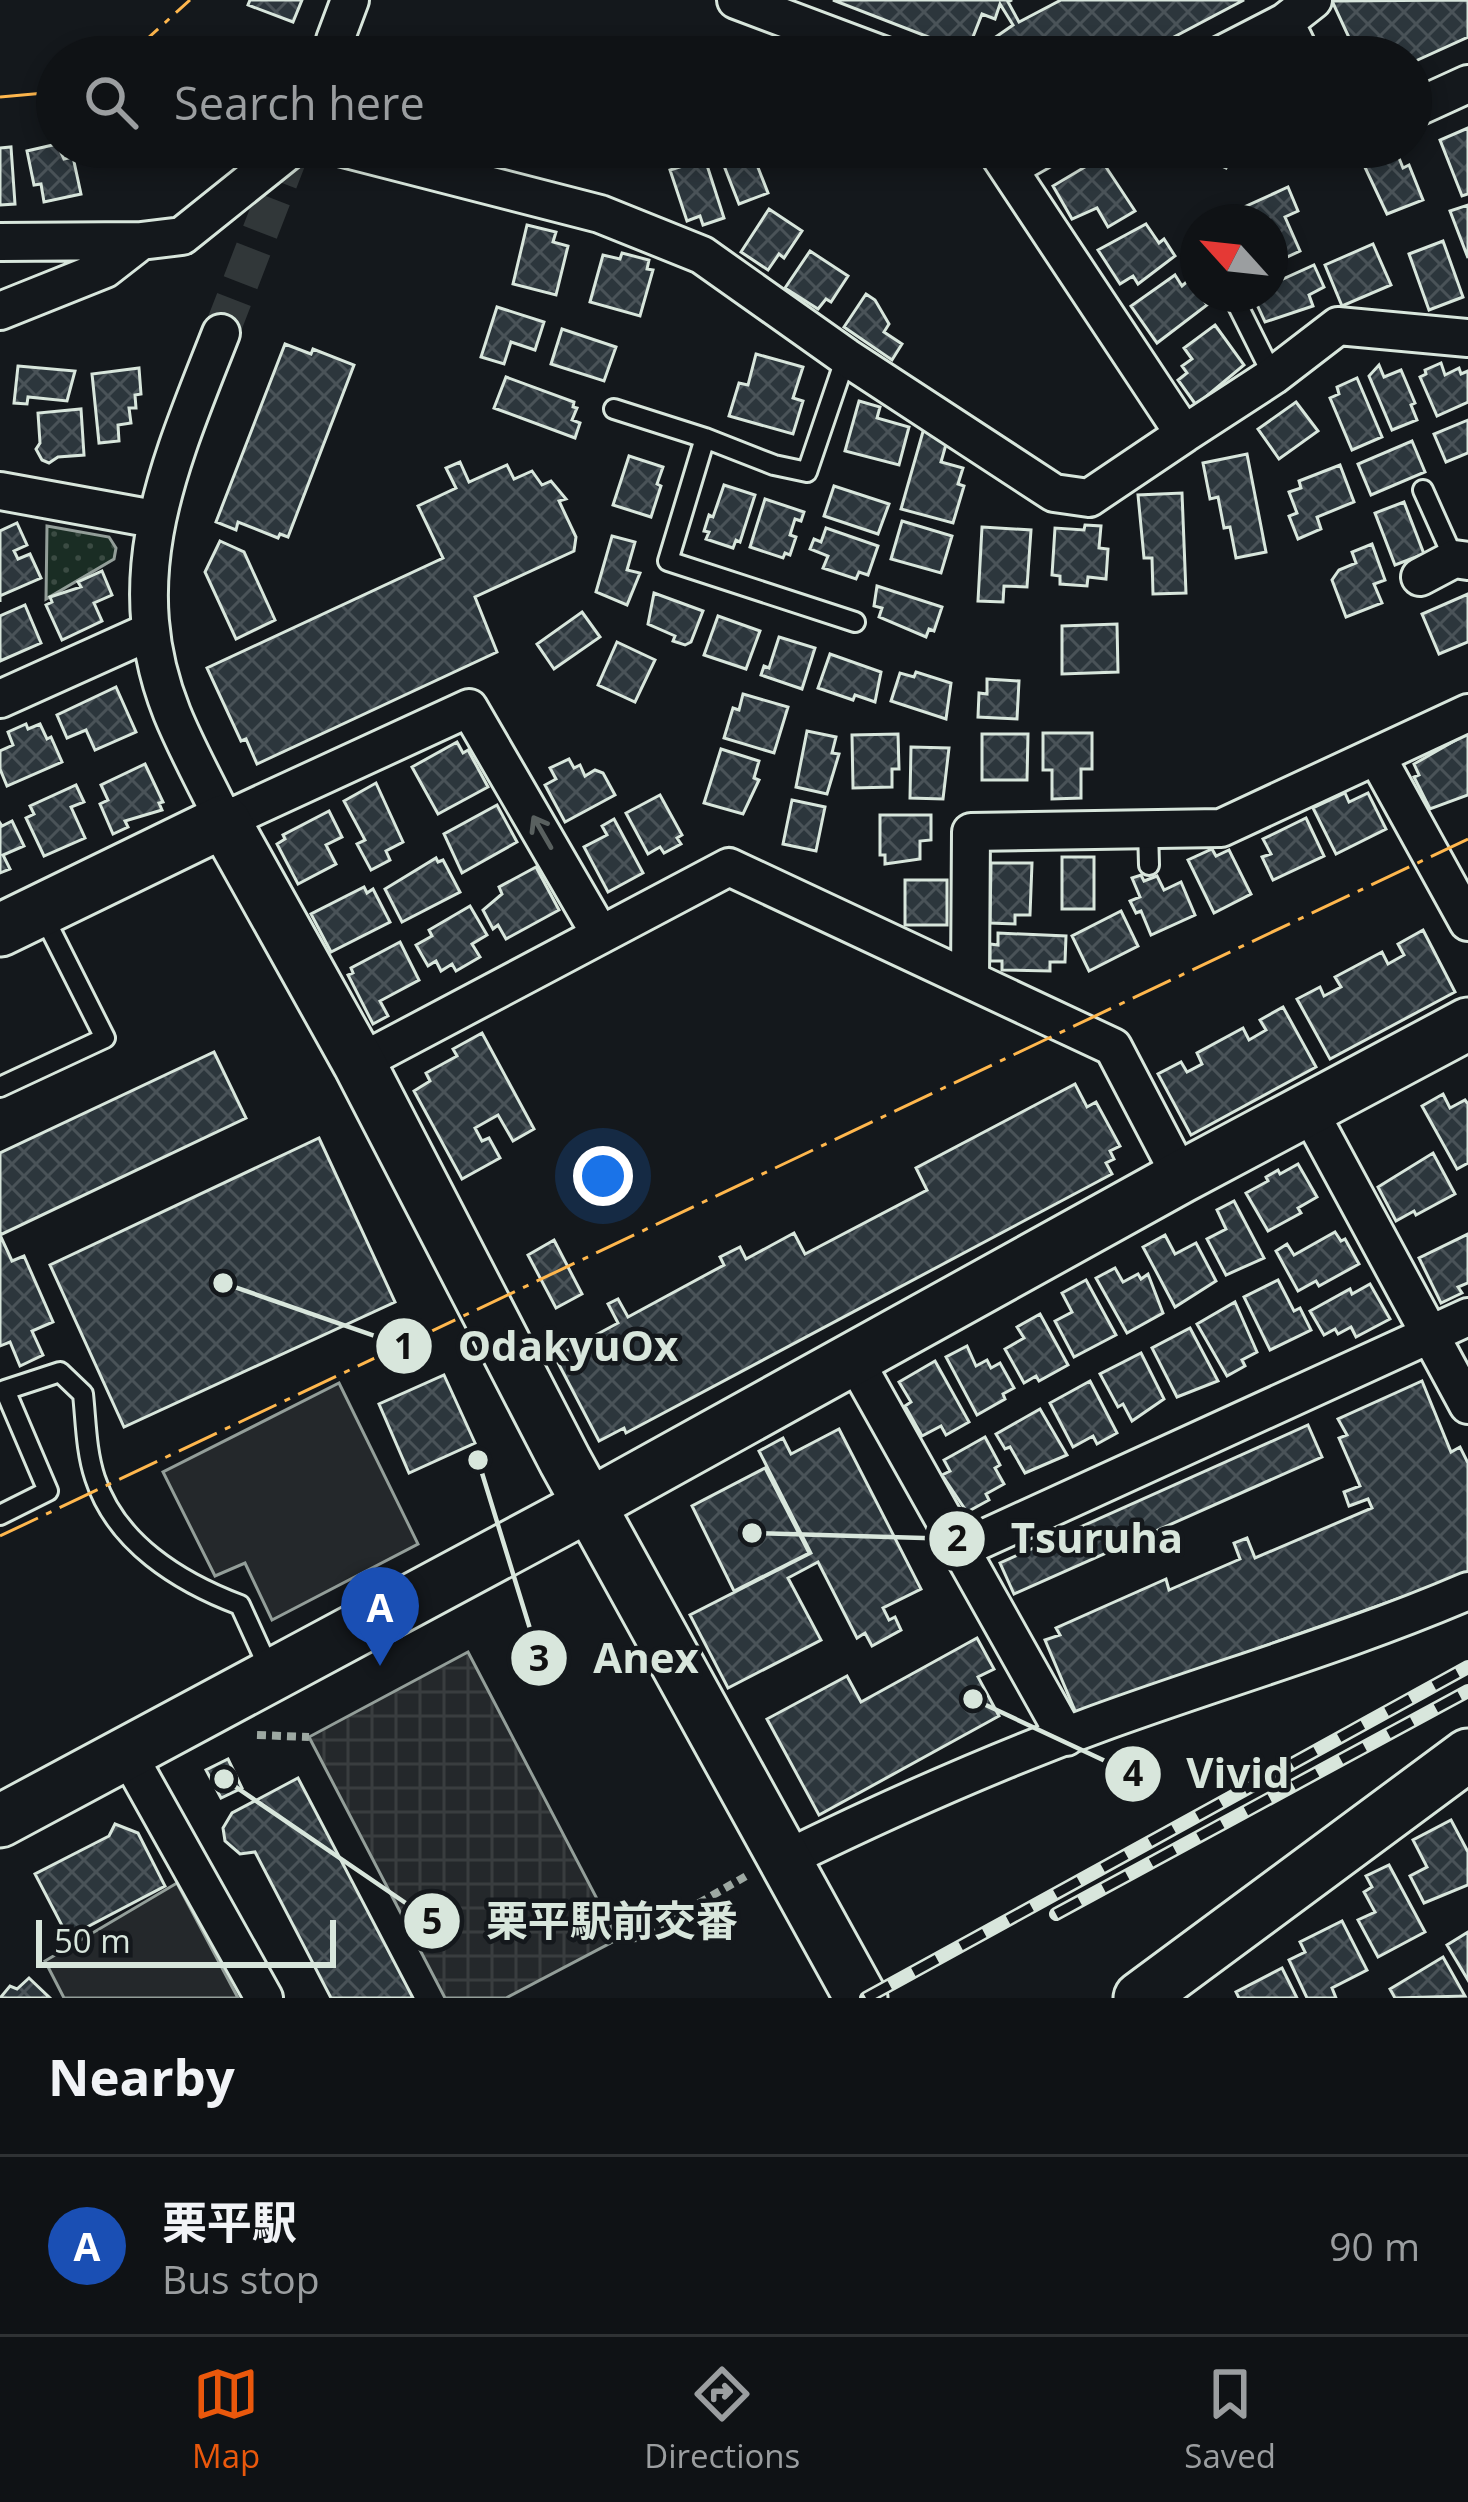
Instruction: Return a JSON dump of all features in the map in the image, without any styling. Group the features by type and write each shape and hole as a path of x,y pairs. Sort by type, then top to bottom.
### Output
{"street":[{"path":"336,36 350,0"},
{"path":"736,0 832,36"},
{"path":"1254,36 1299,11"},
{"path":"1432,100 1468,84"},
{"path":"0,242 141,241 182,236 267,168"},
{"path":"421,168 600,214 702,256 1054,494 1088,498 1273,376 1338,326 1468,338"},
{"path":"1010,168 1184,434"},
{"path":"0,310 105,269 141,241"},
{"path":"221,333 166,473 154,519 151,631 172,713 224,821 359,1063 779,1869 861,1998"},
{"path":"0,491 154,519"},
{"path":"1420,577 1461,560"},
{"path":"0,699 151,631"},
{"path":"20,920 469,708 600,934"},
{"path":"970,980 970,832 1149,847 1221,828 1468,713"},
{"path":"1377,757 1468,922"},
{"path":"359,1063 729,867 1113,1046 1180,1177"},
{"path":"0,1821 1468,1024"},
{"path":"1307,1109 1468,1405"},
{"path":"961,1549 1468,1317"},
{"path":"854,1359 1066,1737"},
{"path":"779,1869 974,1772 1405,1618 1468,1591"},
{"path":"127,1753 264,1998"},
{"path":"1141,1998 1191,1984 1468,1756"}],"lane":[{"path":"1241,312 1273,376"},
{"path":"614,409 807,472 846,357"},
{"path":"705,437 668,561 855,622"},
{"path":"1423,490 1461,560"},
{"path":"0,1087 105,1039 20,920"},
{"path":"0,1515 49,1491 5,1390 60,1372 83,1394 95,1480 124,1532 196,1588 240,1605 272,1676"}],"path":[{"path":"618,1939 638,1938 779,1869"}],"green space":[{"path":"47,526 109,537 116,548 114,559 46,599"}],"shaded area":[{"path":"339,1383 418,1544 272,1620 245,1563 215,1576 163,1472"},
{"path":"468,1652 618,1939 506,1998 445,1998 309,1737"},
{"path":"177,1883 238,1998 64,1998 45,1961"}],"building":[{"path":"250,0 302,0 293,22 248,5"},
{"path":"833,0 1012,0 1008,2 1019,22 1061,0 1244,0 1176,36 997,36 1013,25 1000,4 995,19 982,14 973,36 926,36"},
{"path":"1468,0 1468,37 1432,53 1432,36 1348,36 1332,1"},
{"path":"1468,128 1468,194 1462,196 1440,140"},
{"path":"11,147 15,204 0,205 0,148"},
{"path":"36,149 36,168 75,168 81,194 44,202 41,184 34,185 27,151"},
{"path":"708,168 724,218 703,225 700,216 687,221 670,170"},
{"path":"725,168 758,168 768,193 739,204"},
{"path":"1083,168 1107,168 1135,211 1108,227 1097,208 1072,219 1053,186"},
{"path":"1365,168 1410,168 1423,200 1387,214"},
{"path":"1288,187 1298,211 1288,216 1288,204 1251,204"},
{"path":"1468,205 1468,258 1450,211"},
{"path":"769,209 802,231 784,258 779,254 768,270 741,252"},
{"path":"1146,224 1175,256 1138,284 1133,276 1120,284 1098,250"},
{"path":"1288,224 1300,251 1288,257"},
{"path":"527,225 556,232 553,242 568,246 556,295 513,284"},
{"path":"1443,241 1463,297 1429,310 1409,254"},
{"path":"1373,244 1391,285 1342,306 1325,265"},
{"path":"810,251 848,276 831,302 826,299 818,309 785,288"},
{"path":"622,253 649,260 647,269 653,270 640,316 590,302 603,255 620,259"},
{"path":"1314,265 1324,287 1309,295 1313,306 1265,322 1260,312 1288,312 1288,277"},
{"path":"1175,275 1180,283 1180,312 1198,312 1157,343 1131,306"},
{"path":"866,294 889,324 884,332 902,344 892,360 844,327"},
{"path":"497,307 544,322 535,350 511,342 504,364 481,357"},
{"path":"1215,325 1244,365 1196,405 1178,380 1187,373 1182,366 1192,359 1184,348"},
{"path":"562,329 616,347 604,381 551,364"},
{"path":"285,344 354,365 288,537 280,534 278,538 238,522 236,530 216,522"},
{"path":"756,354 803,367 793,398 803,401 793,434 729,416 739,383 748,385"},
{"path":"1441,363 1445,375 1459,368 1461,374 1468,371 1468,402 1437,416 1420,377"},
{"path":"1379,365 1384,377 1401,370 1417,420 1392,430 1369,376"},
{"path":"18,366 75,371 67,401 28,397 27,404 14,403"},
{"path":"139,368 141,394 135,395 136,408 129,408 131,423 118,425 119,441 99,443 92,374"},
{"path":"506,377 574,402 577,408 572,420 580,423 575,438 494,408"},
{"path":"1357,378 1382,437 1352,450 1330,398 1339,394 1337,387"},
{"path":"859,401 880,407 877,418 909,427 899,465 845,451"},
{"path":"1296,402 1318,431 1279,459 1258,429"},
{"path":"81,409 84,455 58,457 49,463 42,460 36,449 40,443 38,413"},
{"path":"1468,420 1468,453 1446,462 1434,434"},
{"path":"924,428 947,441 941,462 963,468 958,484 964,486 953,523 901,509"},
{"path":"1412,441 1425,472 1371,495 1358,464"},
{"path":"1247,454 1266,552 1236,558 1218,497 1210,499 1203,463"},
{"path":"629,456 663,467 651,517 613,505"},
{"path":"460,462 469,482 507,465 514,479 532,471 542,485 551,481 566,499 559,501 576,537 574,551 475,597 497,652 257,764 207,668 443,558 418,506 456,488 446,468"},
{"path":"1340,465 1354,502 1317,517 1321,529 1298,539 1289,516 1297,513 1289,492 1301,488 1299,481"},
{"path":"724,485 755,495 740,542 736,540 733,548 706,539 709,532 704,531"},
{"path":"834,486 889,504 878,534 824,516"},
{"path":"1182,493 1186,593 1153,594 1152,558 1144,558 1138,495"},
{"path":"765,499 804,512 801,521 795,519 790,535 796,537 790,555 785,553 783,558 750,547"},
{"path":"1404,502 1424,554 1395,565 1375,513"},
{"path":"902,521 952,536 941,573 891,559"},
{"path":"17,523 27,545 14,551 18,559 30,554 41,578 0,596 0,531"},
{"path":"1085,525 1101,526 1099,548 1108,549 1106,579 1088,577 1087,586 1060,584 1060,576 1052,575 1055,528 1084,530"},
{"path":"982,527 1031,530 1027,587 1004,586 1003,602 978,601"},
{"path":"826,528 878,546 868,575 859,572 856,579 823,568 828,556 810,549 814,539 821,542"},
{"path":"612,536 635,542 627,570 640,573 627,605 596,592"},
{"path":"220,541 244,552 275,620 236,639 205,572"},
{"path":"1372,544 1385,580 1374,584 1382,603 1346,617 1332,580 1339,570 1356,563 1352,552"},
{"path":"102,571 112,595 94,603 102,621 62,640 46,605 52,602 50,597 81,587 78,582"},
{"path":"877,586 942,607 934,631 929,629 926,637 879,617 882,608 874,606"},
{"path":"654,593 703,611 691,642 673,641 675,636 648,624"},
{"path":"1468,594 1468,642 1439,654 1422,614"},
{"path":"25,605 41,643 0,661 0,616"},
{"path":"582,612 600,637 554,669 537,644"},
{"path":"718,616 760,631 746,669 704,655"},
{"path":"1117,624 1118,672 1062,674 1062,626"},
{"path":"779,637 815,648 802,689 761,675 764,666 769,668"},
{"path":"617,642 655,660 635,702 598,685"},
{"path":"830,654 881,672 875,702 818,688"},
{"path":"916,672 951,683 946,719 891,701 900,673 914,677"},
{"path":"987,679 1019,681 1017,719 978,717 979,693 987,694"},
{"path":"116,687 136,732 95,750 86,730 67,738 57,715"},
{"path":"743,694 788,707 774,753 724,738 733,708 739,710"},
{"path":"26,724 28,729 40,724 62,762 7,786 0,751 13,745 8,732"},
{"path":"807,731 836,737 832,753 839,754 827,794 796,787"},
{"path":"1043,733 1092,733 1092,769 1081,769 1081,798 1052,799 1052,770 1043,770"},
{"path":"1468,733 1468,795 1430,809 1414,777 1419,775 1414,764"},
{"path":"898,734 899,769 892,769 892,787 853,788 852,735"},
{"path":"982,734 1028,734 1027,780 982,780"},
{"path":"457,742 463,753 468,750 488,787 438,814 412,767"},
{"path":"911,747 949,748 943,799 910,798"},
{"path":"721,749 759,761 754,778 759,780 743,814 704,803"},
{"path":"569,759 574,768 580,765 585,776 595,770 603,773 615,795 565,822 545,785 556,779 550,768"},
{"path":"145,764 163,802 159,803 162,810 125,821 128,827 113,834 100,804 108,800 101,785"},
{"path":"376,783 403,842 386,851 390,860 371,870 357,844 365,840 344,801"},
{"path":"76,785 84,802 71,807 85,838 44,856 26,818 34,814 30,806"},
{"path":"1345,793 1349,802 1368,793 1386,829 1336,854 1313,808"},
{"path":"660,795 682,835 677,838 681,844 664,853 660,847 648,854 626,813"},
{"path":"792,800 825,807 816,851 783,844"},
{"path":"497,805 517,842 462,873 444,834"},
{"path":"329,811 342,837 326,845 336,864 298,884 277,844 285,839 283,835"},
{"path":"880,815 931,815 931,840 920,841 920,859 885,864 885,855 880,855"},
{"path":"1306,818 1324,856 1273,880 1262,857 1271,854 1263,839"},
{"path":"614,819 643,873 608,892 584,847 607,835 602,826"},
{"path":"12,821 24,846 3,855 10,869 0,873 0,823"},
{"path":"1212,849 1216,856 1229,850 1251,894 1214,913 1188,860"},
{"path":"1062,857 1094,857 1094,909 1062,909"},
{"path":"436,858 443,860 460,892 402,922 385,889"},
{"path":"991,863 1032,863 1030,915 1015,915 1015,924 990,923"},
{"path":"536,867 559,910 506,939 498,925 493,929 483,910 502,894 499,887"},
{"path":"1141,875 1144,881 1157,876 1164,890 1181,882 1195,915 1151,935 1141,911 1136,913 1130,901 1140,897 1132,878"},
{"path":"905,880 947,880 947,925 905,925"},
{"path":"364,887 367,893 373,889 390,922 331,952 311,914"},
{"path":"470,906 487,935 472,944 480,957 456,971 452,964 441,971 436,961 428,966 416,945 432,936 429,930"},
{"path":"1121,911 1138,946 1089,971 1072,936"},
{"path":"1423,930 1455,992 1330,1059 1297,999 1320,987 1324,996 1341,987 1335,977 1382,952 1388,964 1404,955 1398,944"},
{"path":"998,933 1066,936 1065,962 1050,962 1050,971 1002,970 1002,961 990,961 990,944 998,945"},
{"path":"400,942 419,980 380,1001 388,1016 373,1024 348,975 353,973 351,968"},
{"path":"1283,1007 1316,1067 1191,1135 1158,1074 1181,1062 1187,1072 1202,1064 1197,1053 1243,1028 1249,1040 1266,1030 1260,1020"},
{"path":"482,1033 534,1129 513,1141 498,1115 475,1128 482,1141 489,1138 500,1158 462,1179 414,1091 430,1081 426,1073 457,1056 453,1049"},
{"path":"214,1052 246,1118 0,1235 0,1153"},
{"path":"1075,1084 1087,1107 1096,1102 1120,1146 1110,1151 1114,1159 1106,1163 1112,1174 626,1433 624,1428 599,1441 555,1357 618,1323 608,1304 618,1299 628,1317 724,1265 720,1257 740,1247 746,1259 794,1233 805,1254 927,1190 916,1168"},
{"path":"1443,1094 1450,1108 1465,1100 1468,1104 1468,1163 1457,1169 1422,1106"},
{"path":"319,1138 395,1302 124,1427 50,1265"},
{"path":"1433,1153 1455,1194 1396,1221 1378,1187"},
{"path":"1298,1164 1317,1197 1298,1208 1301,1213 1268,1231 1246,1193 1278,1170 1280,1174"},
{"path":"1234,1201 1264,1258 1226,1275 1207,1239 1226,1229 1217,1210"},
{"path":"1335,1232 1341,1241 1345,1239 1359,1264 1319,1286 1316,1281 1298,1291 1276,1251 1287,1244 1294,1255"},
{"path":"1468,1234 1468,1283 1458,1287 1462,1293 1441,1303 1419,1258"},
{"path":"0,1235 12,1261 24,1256 53,1322 32,1331 43,1355 20,1366 10,1342 0,1346"},
{"path":"1165,1235 1175,1254 1196,1243 1216,1281 1175,1307 1143,1247"},
{"path":"554,1240 582,1294 556,1308 528,1255"},
{"path":"1115,1268 1123,1282 1148,1274 1163,1313 1127,1333 1096,1278"},
{"path":"1086,1280 1116,1335 1074,1357 1055,1321 1072,1312 1062,1293"},
{"path":"1278,1280 1294,1311 1300,1308 1311,1330 1270,1350 1244,1297"},
{"path":"1370,1284 1390,1319 1356,1337 1351,1327 1324,1335 1310,1311 1350,1289 1352,1294"},
{"path":"1235,1302 1257,1352 1227,1376 1197,1324"},
{"path":"1040,1314 1068,1365 1039,1381 1036,1376 1024,1383 1005,1349 1024,1338 1017,1327"},
{"path":"1190,1328 1218,1381 1177,1397 1152,1348"},
{"path":"967,1346 976,1366 987,1360 991,1368 1000,1363 1014,1388 977,1415 946,1357"},
{"path":"1141,1353 1164,1399 1132,1421 1123,1404 1118,1407 1100,1374"},
{"path":"935,1361 969,1422 946,1435 941,1426 922,1436 905,1406 911,1402 899,1382"},
{"path":"444,1375 475,1443 409,1473 379,1404"},
{"path":"1090,1381 1117,1433 1097,1444 1093,1436 1073,1447 1050,1403"},
{"path":"1422,1381 1451,1452 1460,1447 1468,1463 1468,1574 1076,1713 1045,1640 1060,1635 1056,1628 1166,1579 1169,1590 1240,1559 1234,1543 1247,1538 1255,1558 1372,1508 1368,1499 1349,1506 1344,1492 1360,1486 1339,1438 1347,1435 1338,1419"},
{"path":"1040,1409 1067,1455 1025,1473 996,1434"},
{"path":"1308,1425 1322,1457 1014,1594 1000,1563"},
{"path":"839,1429 921,1589 883,1608 901,1630 872,1646 865,1633 857,1638 818,1562 788,1578 821,1640 728,1688 690,1615 811,1553 759,1451 783,1438 791,1454"},
{"path":"985,1437 1004,1484 986,1494 989,1500 967,1512 942,1475 950,1471 944,1460"},
{"path":"765,1468 809,1553 734,1591 692,1506"},
{"path":"977,1638 994,1669 978,1677 999,1716 819,1815 767,1719 847,1676 861,1702"},
{"path":"228,1759 242,1788 221,1798 206,1770"},
{"path":"298,1778 413,1998 331,1998 255,1852 240,1854 225,1841 223,1828 232,1813"},
{"path":"1451,1820 1468,1852 1468,1885 1424,1903 1410,1876 1427,1867 1413,1840"},
{"path":"115,1824 138,1833 165,1886 68,1937 35,1874 109,1836"},
{"path":"1389,1865 1425,1932 1378,1957 1358,1920 1375,1912 1364,1892 1372,1887 1366,1876"},
{"path":"1342,1921 1367,1970 1332,1988 1336,1998 1307,1998 1289,1960 1305,1952 1300,1942"},
{"path":"1468,1932 1468,1980 1447,1945"},
{"path":"1443,1957 1465,1996 1395,1998 1390,1989"},
{"path":"1282,1968 1297,1998 1239,1998 1236,1992"},
{"path":"29,1978 50,1998 0,1998 10,1986 17,1989"}],"tunnel":[{"path":"221,333 285,168"}],"railway":[{"path":"866,1998 1468,1667"},
{"path":"1056,1914 1468,1691"}],"power":[{"path":"150,36 190,0"},
{"path":"0,97 36,94"},
{"path":"0,1536 1468,839"}],"place":[{"name":"OdakyuOx","path":"223,1283"},
{"name":"Anex","path":"478,1460"},
{"name":"Tsuruha","path":"752,1533"},
{"name":"栗平駅","path":"380,1666"},
{"name":"Vivid","path":"973,1699"},
{"name":"栗平駅前交番","path":"224,1779"}]}
